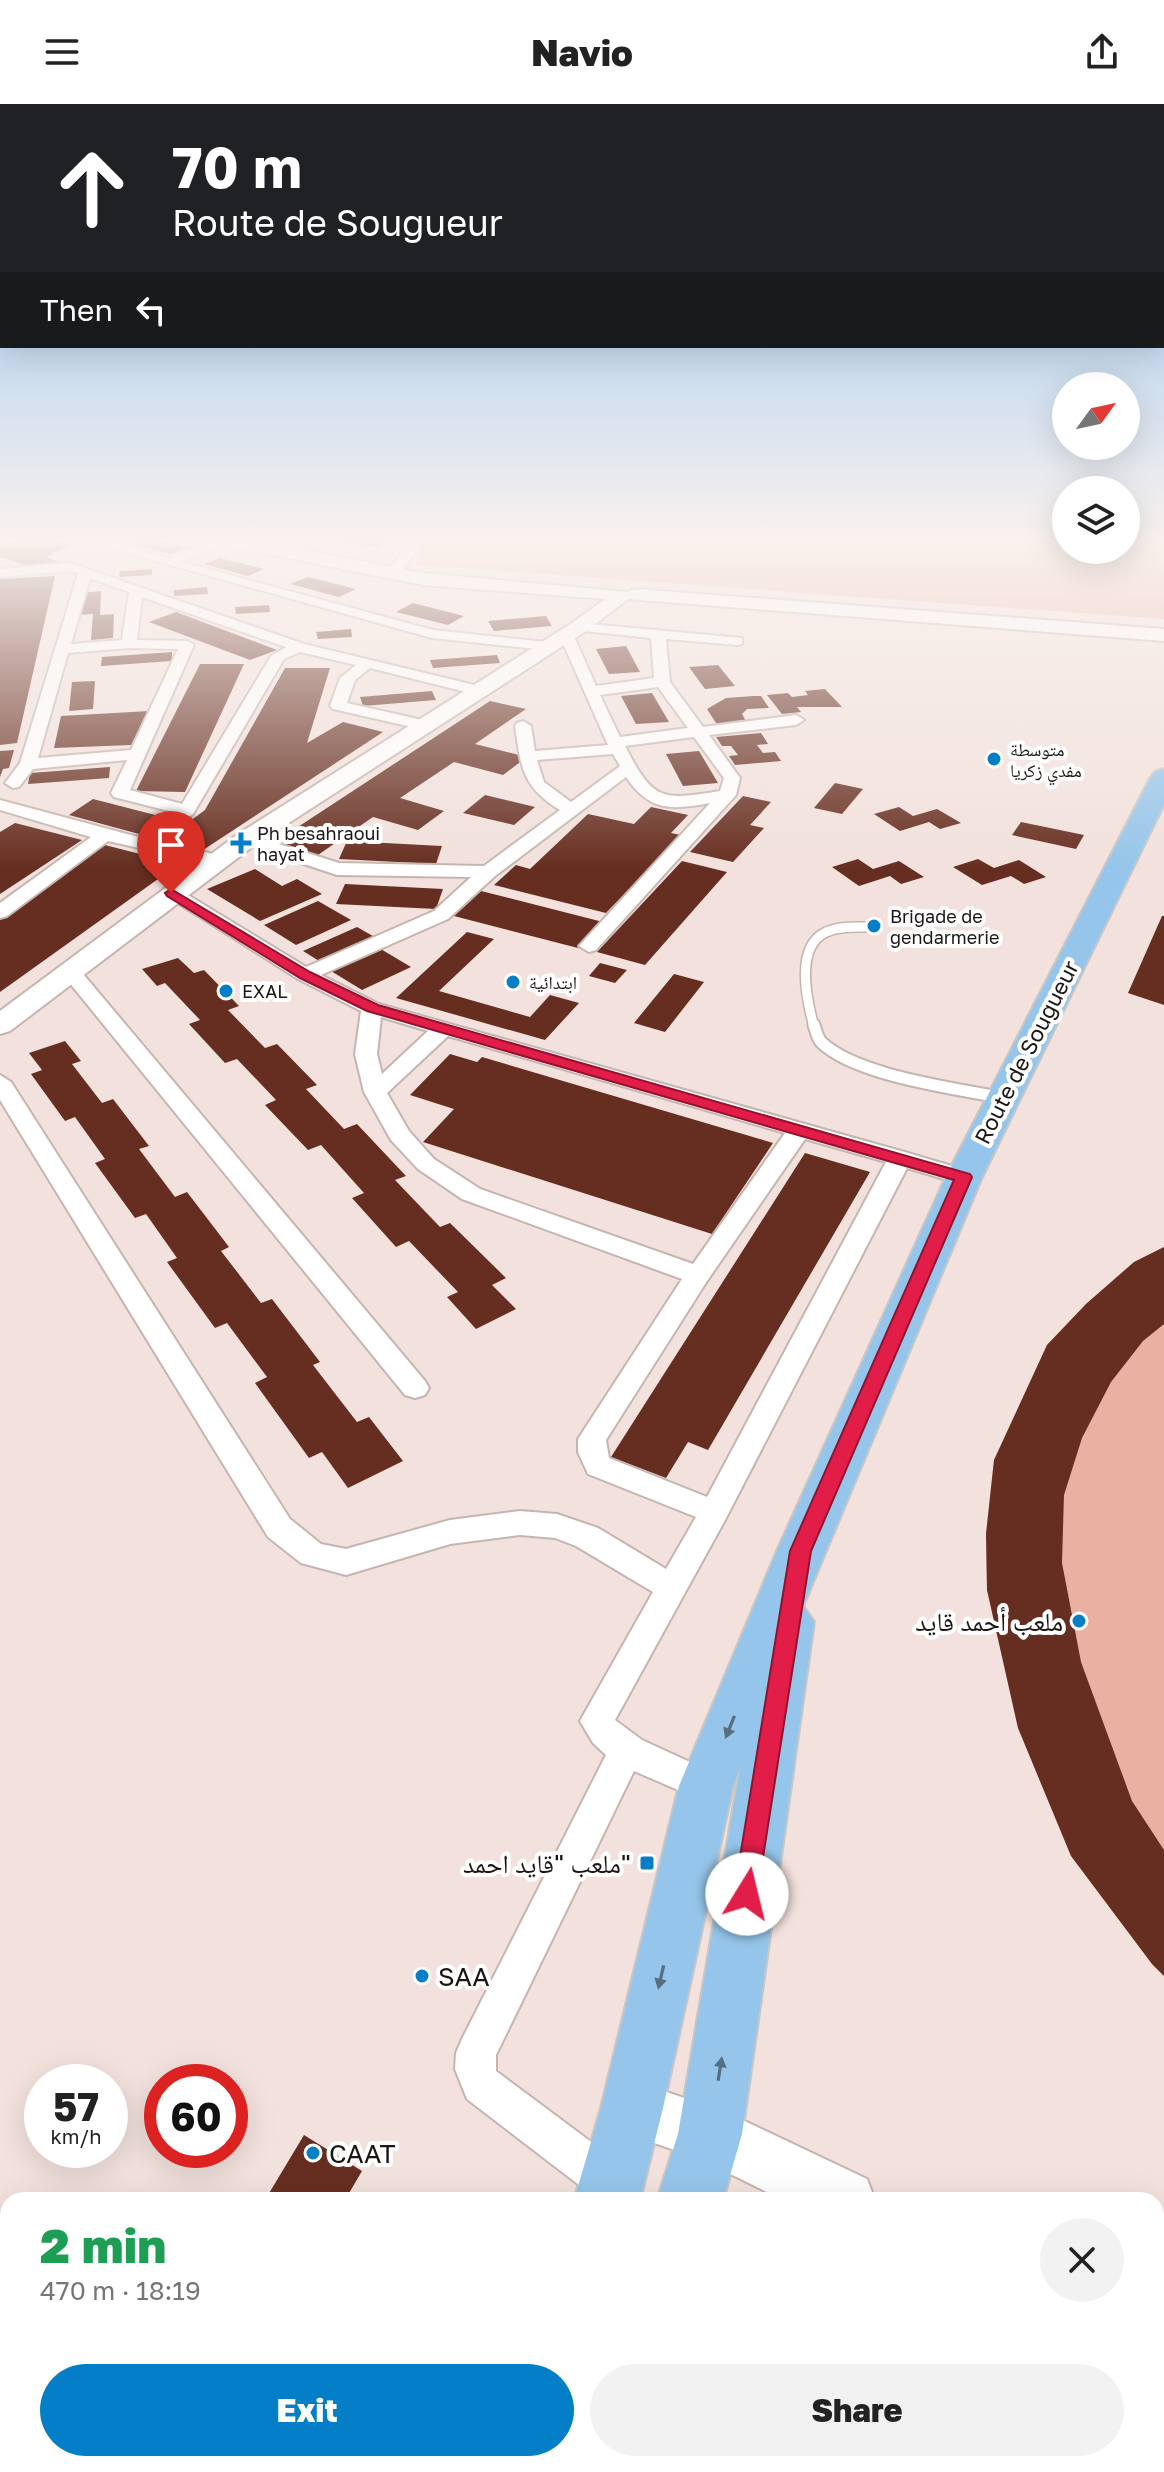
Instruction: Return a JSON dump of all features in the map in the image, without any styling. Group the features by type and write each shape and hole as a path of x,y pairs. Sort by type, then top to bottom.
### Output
{"main road":[{"name":"Route de Sougueur","path":"801,1551 964,1177 1164,777"},
{"path":"609,2192 632,2108 706,1786 801,1551"},
{"path":"692,2192 710,2134 801,1551"}],"street":[{"path":"13,783 28,764 62,649 82,648"},
{"path":"187,648 120,793 187,810"},
{"path":"141,843 187,810 278,656 298,648"},
{"path":"301,648 478,690"},
{"path":"0,1025 216,860 421,724 546,648"},
{"path":"570,648 628,768 645,794 654,799 683,800 727,795"},
{"path":"589,946 727,795 732,778 662,682 659,648"},
{"path":"365,665 348,678 338,706 421,724"},
{"path":"592,691 662,682"},
{"path":"528,756 796,720"},
{"path":"523,726 532,780 537,788 571,810"},
{"path":"28,764 138,754"},
{"path":"305,975 441,915 488,872 628,768"},
{"path":"0,821 9,808 105,835 216,860"},
{"path":"0,912 105,835"},
{"path":"247,839 337,869 488,872"},
{"path":"171,893 305,975 372,1008 964,1177"},
{"path":"71,972 415,1388"},
{"path":"372,1008 366,1054 375,1092 399,1135 417,1154 471,1194 698,1275"},
{"path":"375,1092 444,1028"},
{"path":"0,1082 279,1528 312,1554 346,1562 450,1532 520,1523 545,1525 587,1537 671,1587"},
{"path":"714,1512 598,1466 592,1452 592,1439 698,1275 799,1131"},
{"path":"706,1786 627,1749 604,1735 597,1721 714,1512 900,1158"},
{"path":"609,2192 481,2085 475,2069 476,2053 627,1749"},
{"path":"632,2108 710,2134 830,2192"}],"lane":[{"path":"870,927 844,927 823,933 814,943 805,963 813,1023 819,1040 836,1052 881,1072 1003,1098"}],"shaded area":[{"name":"ملعب أحمد قايد","path":"1164,1247 1164,1976 1071,1856 1018,1728 987,1590 986,1534 994,1460 1047,1345 1086,1304 1134,1262"}],"building":[{"path":"0,648 39,648 17,743 0,745"},
{"path":"217,648 277,650 250,660"},
{"path":"627,648 640,672 609,674 596,649"},
{"path":"172,652 172,661 101,666 102,657"},
{"path":"497,655 500,663 433,668 430,660"},
{"path":"200,664 244,664 185,792 136,791"},
{"path":"718,665 735,686 705,689 689,667"},
{"path":"285,668 330,668 307,743 343,722 383,732 200,852 163,841 205,810"},
{"path":"95,681 93,709 69,711 72,682"},
{"path":"825,689 842,707 797,707 801,712 782,714 767,695 788,693 792,697 808,695 805,691"},
{"path":"432,691 436,700 363,706 360,697"},
{"path":"652,693 669,722 636,724 621,696"},
{"path":"761,696 769,708 747,709 742,714 747,723 716,723 707,709 726,698"},
{"path":"490,701 526,709 475,744 527,757 503,775 454,762 400,798 444,811 418,830 373,817 315,857 272,844"},
{"path":"149,711 131,745 54,748 61,716"},
{"path":"761,733 768,744 757,745 763,753 775,752 781,761 735,765 729,756 738,755 731,746 722,746 716,737"},
{"path":"14,750 9,768 3,769 0,777 0,751"},
{"path":"699,751 718,783 683,786 666,754"},
{"path":"110,767 109,778 28,784 30,773"},
{"path":"835,783 863,789 842,814 814,808"},
{"path":"485,795 535,807 514,825 463,813"},
{"path":"743,796 771,802 750,825 764,828 733,862 690,852"},
{"path":"93,799 163,817 139,834 69,815"},
{"path":"651,807 688,815 671,833 681,835 606,913 494,885 516,865 530,869 588,814 634,824"},
{"path":"899,807 913,816 937,809 961,823 940,829 929,822 900,831 874,814"},
{"path":"1021,822 1084,835 1076,849 1012,835"},
{"path":"15,823 82,840 0,894 0,832"},
{"path":"347,841 442,846 436,864 339,859"},
{"path":"105,845 179,864 0,992 0,915"},
{"path":"858,859 873,869 899,861 924,877 901,884 890,876 859,886 832,867"},
{"path":"978,859 994,868 1019,860 1046,877 1024,884 1011,876 982,885 953,867"},
{"path":"682,861 727,872 645,965 597,952"},
{"path":"255,869 282,886 297,879 322,894 260,921 207,889"},
{"path":"345,884 443,889 436,909 336,904"},
{"path":"481,891 603,922 578,948 454,916"},
{"path":"318,901 351,920 296,945 264,925"},
{"path":"1164,916 1164,1005 1128,993"},
{"path":"357,927 378,939 324,964 303,951"},
{"path":"467,932 494,939 439,991 530,1017 550,995 579,1003 545,1040 396,998"},
{"path":"379,948 411,967 362,990 331,971"},
{"path":"178,958 194,973 204,970 239,1006 228,1010 265,1048 277,1044 317,1085 306,1089 344,1129 357,1124 406,1176 395,1180 440,1227 450,1223 506,1278 492,1285 516,1309 476,1329 447,1297 458,1292 409,1241 396,1247 352,1198 364,1193 321,1145 308,1150 265,1105 276,1100 237,1059 225,1063 189,1024 200,1020 165,983 157,986 142,969"},
{"path":"600,963 627,970 615,983 589,976"},
{"path":"674,974 704,982 665,1032 634,1023"},
{"path":"65,1041 81,1061 72,1064 102,1103 113,1099 149,1146 139,1149 175,1197 187,1192 229,1247 221,1251 261,1303 272,1299 320,1362 313,1365 357,1422 369,1417 403,1461 348,1488 322,1452 309,1458 255,1383 267,1377 227,1323 215,1328 167,1262 177,1258 146,1214 135,1218 95,1163 105,1159 75,1117 65,1121 31,1074 42,1070 29,1053"},
{"path":"450,1054 477,1062 482,1057 773,1143 712,1234 423,1142 454,1109 410,1095"},
{"path":"805,1153 870,1172 708,1450 688,1442 666,1478 611,1457"},
{"name":"ملعب أحمد قايد","path":"1164,1247 1164,1324 1143,1341 1111,1382 1082,1438 1064,1495 1062,1563 1081,1662 1132,1801 1164,1850 1164,1976 1071,1856 1018,1728 987,1590 986,1534 994,1460 1047,1345 1086,1304 1134,1262"},
{"name":"CAAT","path":"304,2135 362,2171 350,2192 270,2192"}],"place":[{"name":"متوسطة مفدي زكريا","path":"994,759"},
{"name":"Ph besahraoui hayat","path":"241,843"},
{"name":"Brigade de gendarmerie","path":"874,926"},
{"name":"ابتدائية","path":"513,982"},
{"name":"EXAL","path":"226,991"},
{"name":"ملعب أحمد قايد","path":"1079,1621"},
{"name":"ملعب \"قايد احمد\"","path":"647,1863"},
{"name":"SAA","path":"422,1976"},
{"name":"CAAT","path":"313,2153"}],"route":[{"path":"171,893 305,975 372,1008 964,1177 801,1551 747,1894"}]}
